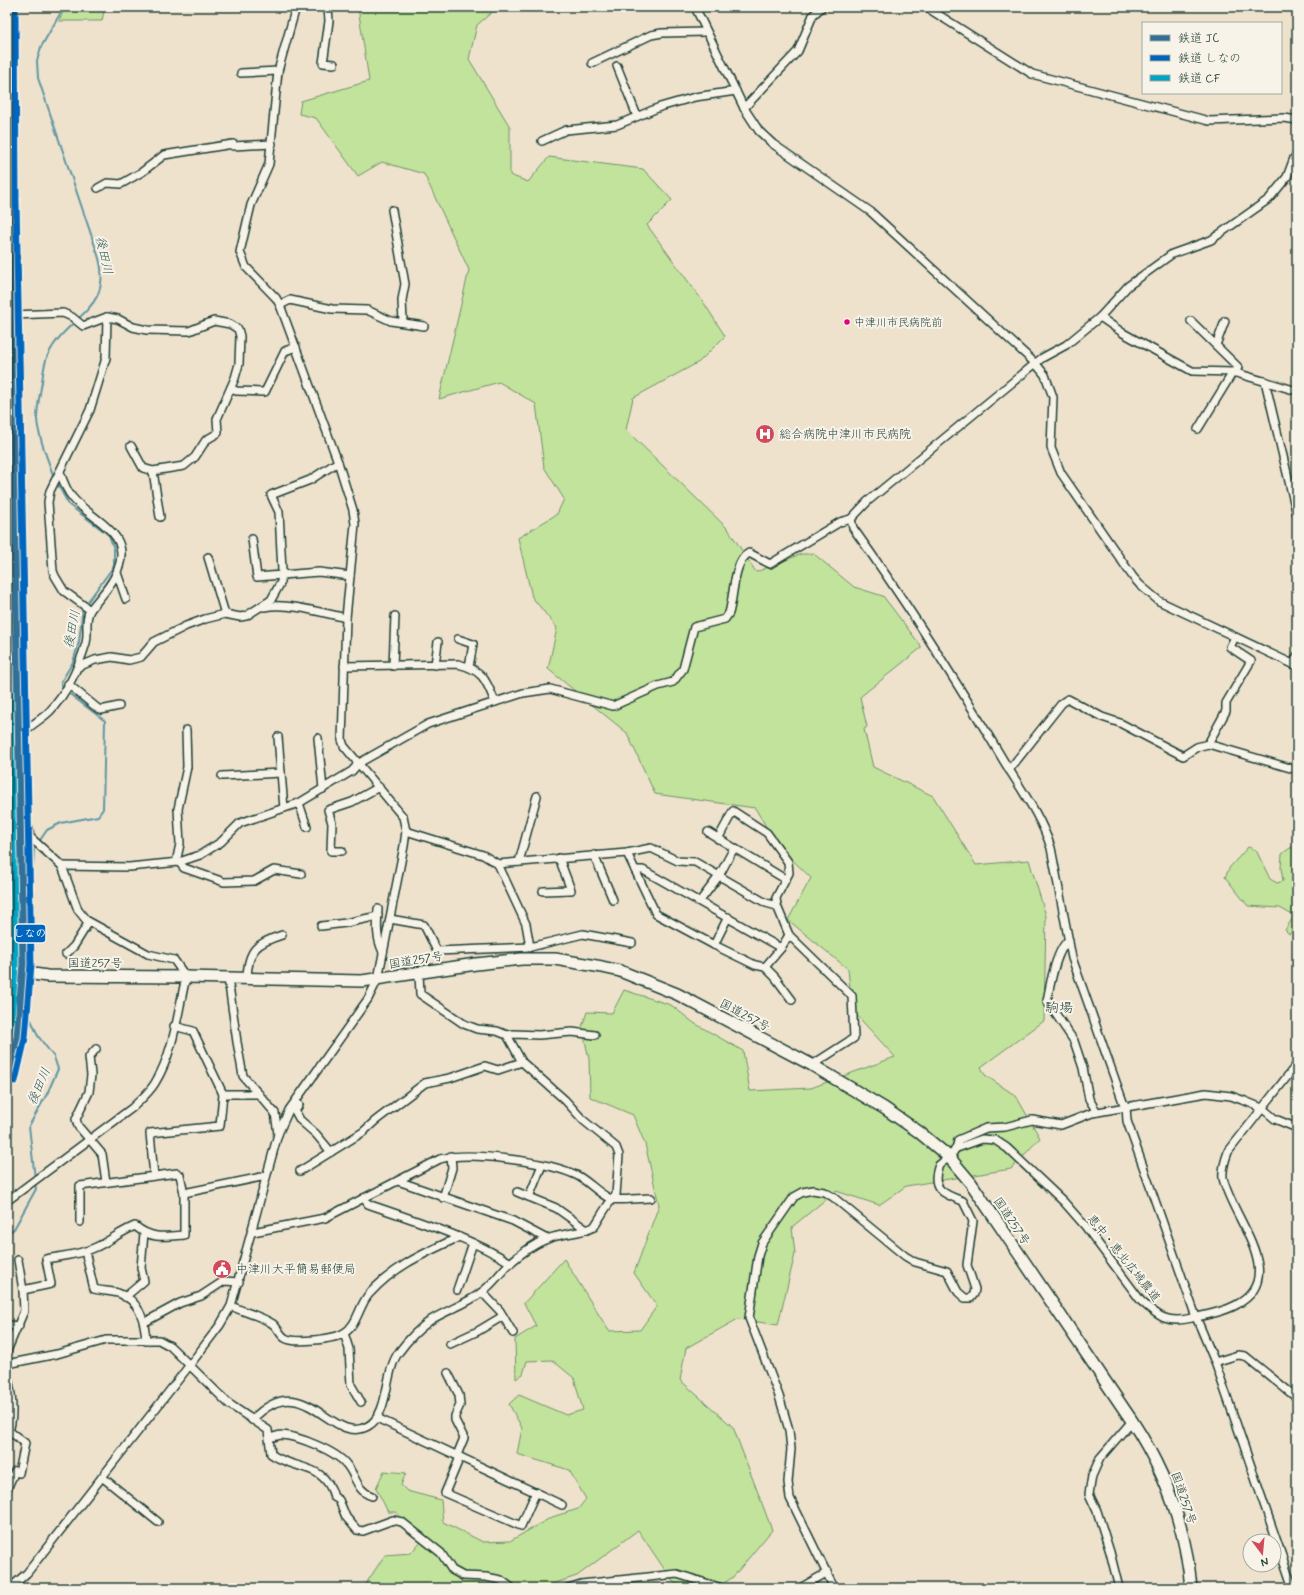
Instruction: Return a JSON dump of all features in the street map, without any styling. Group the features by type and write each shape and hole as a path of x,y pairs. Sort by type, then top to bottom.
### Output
{"highway":[{"name":"国道257号","path":"7,970 47,976 186,976 362,981 419,974 476,964 522,959 555,959 620,971 677,994 812,1065 884,1108 919,1132 949,1158 971,1183 1132,1421 1155,1458 1178,1515 1188,1556 1191,1588"}],"street":[{"path":"10,1588 27,1573 189,1366 220,1325 231,1306 239,1282 278,1134 289,1110 368,999 378,979 406,831 403,817 399,811 344,746 342,740 346,618 355,524 353,510 338,462 280,305 276,298 246,267 240,252 251,205 269,164 278,72 296,7"},
{"path":"328,7 329,21 323,63 334,64"},
{"path":"695,7 744,108 759,131 773,144 865,208 1036,364 1045,375 1053,397 1051,448 1056,462 1066,482 1140,585 1159,601 1295,665 1297,656"},
{"path":"744,108 798,51 813,15 822,7"},
{"path":"926,7 1032,74 1209,121 1284,118 1297,120"},
{"path":"592,63 651,35 662,33 706,32"},
{"path":"617,66 637,116"},
{"path":"241,73 278,72"},
{"path":"542,141 566,130 617,125 660,107 695,97 736,91"},
{"path":"98,188 107,183 121,184 142,172 164,155 233,144 233,146 272,144"},
{"path":"62,866 130,867 179,862 200,855 221,842 240,823 299,803 352,771 359,764 428,724 523,693 550,689 613,706 658,686 673,682 683,669 694,626 725,619 729,613 738,565 744,555 749,553 770,564 840,522 851,519 868,501 1042,358 1066,345 1100,317 1128,286 1172,254 1212,240 1269,199 1287,177 1294,158 1297,155"},
{"path":"392,210 405,284 402,300 403,322"},
{"path":"280,305 290,300 332,309 367,310 390,321 424,326"},
{"path":"13,315 63,313 72,316 83,326 107,317 118,318 139,329 159,331 188,331 214,321 230,324 238,329 240,336 239,364 231,388 217,419 218,433 206,440 195,456 184,466 153,471 143,468 131,446"},
{"path":"87,607 64,591 53,571 48,502 52,488 90,410 106,358 107,317"},
{"path":"1100,317 1124,333 1192,371 1235,373 1297,391"},
{"path":"1191,321 1238,366 1235,373 1198,429"},
{"path":"1216,345 1224,321"},
{"path":"231,388 236,391 264,392 285,351 296,347"},
{"path":"1265,381 1297,515"},
{"path":"78,667 95,660 112,657 129,660 140,657 154,642 192,624 225,614 240,617 260,608 271,600 281,582 281,576 279,512 271,496 310,480 338,462"},
{"path":"153,471 160,517"},
{"path":"7,1201 132,1108 155,1084 168,1055 186,976 174,960 148,954 89,922 78,910 62,866 30,837 24,800 26,730 50,711 63,695 78,667 87,641 87,607 116,573 121,555 116,536 110,528 73,498 66,490 60,473"},
{"path":"851,519 853,528 900,593 1009,770 1036,811 1048,836 1052,848 1072,958 1123,1102 1126,1106 1127,1121 1196,1317 1215,1362 1293,1588"},
{"path":"252,539 257,577 319,572 350,576"},
{"path":"208,557 225,614"},
{"path":"116,573 126,599"},
{"path":"260,608 283,606 346,618"},
{"path":"393,666 395,616"},
{"path":"1208,744 1226,711 1226,703 1251,661 1230,647 1235,637"},
{"path":"458,639 473,644 470,667"},
{"path":"435,665 438,642"},
{"path":"344,666 458,664 470,667 481,674 487,682 495,702"},
{"path":"68,685 101,710 119,706"},
{"path":"1009,770 1062,703 1068,699 1102,717 1120,723 1183,756 1197,747 1208,744 1297,770"},
{"path":"186,730 187,767 178,808 180,844 177,858 179,862 184,868 224,882 254,881 274,870 301,874"},
{"path":"278,737 284,808"},
{"path":"318,738 323,789"},
{"path":"222,776 281,773"},
{"path":"342,851 331,851 332,823 328,810 352,802 379,787"},
{"path":"519,862 537,796"},
{"path":"299,803 307,827"},
{"path":"718,839 733,811 767,833 788,862 789,873 776,898 777,906 789,935 852,996 854,1038 812,1065"},
{"path":"406,831 483,855 498,864 526,924 530,947"},
{"path":"708,832 786,879"},
{"path":"498,864 627,853 651,848 678,861 695,862 766,903 777,906"},
{"path":"700,901 719,876 734,848"},
{"path":"627,853 656,914 755,965 765,967 775,976 792,1000"},
{"path":"594,855 613,900"},
{"path":"543,891 571,890 559,858"},
{"path":"635,870 643,870 782,948"},
{"path":"321,926 346,923 378,912 378,943 383,952"},
{"path":"714,945 728,917"},
{"path":"390,919 424,926 438,951 530,947 583,934 632,943"},
{"path":"66,954 74,946 89,922"},
{"path":"247,978 250,956 265,940 282,935"},
{"path":"765,967 782,948 789,935"},
{"path":"1069,940 1063,944 1050,986 1047,1002 1074,1041 1083,1068 1089,1099 1097,1112"},
{"path":"419,974 420,994 464,1024 477,1029 497,1031 507,1035 538,1035 572,1032 595,1035"},
{"path":"228,978 243,1076 275,1113 278,1134"},
{"path":"154,1176 150,1133 220,1126 223,1094 193,1031 174,1026"},
{"path":"252,1420 269,1407 287,1399 302,1401 343,1426 356,1430 369,1426 378,1418 390,1369 398,1353 431,1320 482,1292 511,1263 547,1239 594,1227 609,1206 611,1199 616,1195 619,1155 616,1147 583,1120 565,1100 522,1062 507,1035"},
{"path":"96,1049 89,1057 91,1075 89,1092 76,1119 78,1126 90,1138 102,1154 106,1182"},
{"path":"300,1171 363,1132 425,1083 450,1078 485,1066 498,1070 522,1062"},
{"name":"恵中・恵北広域農道","path":"957,1148 982,1139 995,1140 1007,1148 1064,1202 1085,1226 1141,1300 1152,1311 1161,1318 1170,1320 1196,1317 1236,1304 1247,1297 1256,1288 1259,1278 1257,1257 1227,1190 1223,1178 1223,1165 1228,1152 1262,1108 1294,1074 1297,1064"},
{"path":"834,1588 828,1572 790,1498 788,1482 791,1449 789,1430 779,1396 749,1318 762,1243 794,1197 803,1192 813,1190 824,1192 833,1197 905,1256 915,1262 947,1271 958,1292 965,1298 971,1298 975,1289 967,1265 973,1221 963,1201 942,1192 937,1187 935,1178 939,1165 949,1158 957,1148 958,1140 986,1128 1005,1127 1032,1120 1061,1125 1097,1112 1126,1106 1135,1107 1206,1093 1230,1096 1262,1108 1275,1119 1297,1128"},
{"path":"223,1094 259,1094"},
{"path":"296,1101 299,1105 295,1111 297,1116 316,1134 330,1152"},
{"path":"252,1232 326,1218 440,1159 450,1156 480,1156 542,1165 565,1170 580,1177 611,1199 651,1198"},
{"path":"443,1198 452,1168 450,1156"},
{"path":"529,1197 542,1165"},
{"path":"23,1290 51,1284 46,1259 85,1251 108,1241 119,1232 135,1226 144,1234 165,1237 184,1235 184,1193 180,1175 177,1173 80,1186 80,1222"},
{"path":"184,1193 266,1176"},
{"path":"398,1181 443,1198 513,1221 547,1239"},
{"path":"517,1192 556,1208 587,1230"},
{"path":"364,1198 368,1204 459,1237 490,1250 511,1263"},
{"path":"125,1297 144,1281 141,1268 144,1234"},
{"path":"231,1306 273,1324 285,1338 297,1341 334,1337 344,1333 352,1327 361,1303 387,1276 402,1264 459,1237"},
{"path":"457,1290 473,1243"},
{"path":"85,1251 94,1289 118,1293 138,1308 145,1322 146,1341"},
{"path":"7,1351 19,1326 24,1311 23,1290 18,1260"},
{"path":"145,1322 180,1303 202,1296 224,1281 239,1282"},
{"path":"482,1292 503,1316 513,1334"},
{"path":"450,1344 478,1331 503,1316"},
{"path":"7,1326 19,1326"},
{"path":"344,1333 349,1349 351,1385 361,1402"},
{"path":"7,1364 58,1354 106,1340 159,1340 170,1346 229,1404 268,1430 271,1454 279,1459 313,1470 328,1482 334,1497 339,1500 346,1517 357,1530 363,1531 393,1520 402,1522 441,1553 452,1570 463,1576 486,1577 501,1580 512,1588"},
{"path":"1215,1362 1238,1355 1245,1356 1297,1398"},
{"path":"7,1373 10,1390 12,1422 9,1431 25,1443 19,1473 15,1471 7,1489"},
{"path":"448,1373 459,1395 460,1405 455,1416 455,1420 464,1438 445,1493 521,1526 536,1492"},
{"path":"378,1418 562,1505"},
{"path":"1119,1588 1110,1552 1097,1511 1089,1494 1092,1476 1100,1458 1132,1421"},
{"path":"270,1438 280,1435 289,1436 329,1451 342,1459 348,1466 361,1490 372,1496"},
{"path":"102,1477 158,1522"},
{"path":"800,1588 828,1572"},
{"path":"568,1588 582,1584 677,1574 722,1588"}],"green space":[{"path":"65,7 104,11 102,21 59,21"},
{"path":"358,7 498,7 477,25 469,59 510,127 510,175 528,182 549,157 643,169 672,200 647,225 704,303 725,336 699,362 633,398 626,430 728,529 756,572 801,554 814,554 854,587 883,596 921,648 860,697 867,727 864,729 873,767 933,796 976,865 1029,860 1046,916 1044,1021 981,1067 985,1075 1016,1096 1040,1138 1011,1169 906,1186 879,1205 836,1191 792,1227 795,1254 778,1325 738,1319 686,1348 680,1380 733,1427 772,1530 733,1577 717,1588 687,1588 673,1582 638,1530 577,1576 552,1584 546,1588 363,1588 385,1555 411,1553 426,1535 395,1512 388,1512 376,1488 384,1471 406,1473 401,1485 407,1491 441,1500 443,1522 483,1542 510,1541 552,1517 578,1509 586,1499 569,1470 517,1454 522,1428 509,1404 519,1395 566,1415 583,1410 574,1378 552,1360 527,1361 523,1374 516,1379 515,1339 536,1326 524,1303 564,1259 609,1331 640,1330 657,1306 634,1273 659,1205 645,1144 633,1115 590,1097 589,1059 582,1027 587,1012 612,1013 624,990 671,1005 694,1023 743,1051 750,1091 811,1088 895,1057 852,1010 848,969 788,920 811,878 777,845 755,808 655,794 627,733 548,669 557,628 532,597 518,538 557,514 564,499 544,467 536,404 499,382 439,399 469,270 424,174 382,162 358,176 316,118 299,114 301,101 369,81"},
{"path":"1248,847 1256,850 1270,879 1277,883 1283,881 1281,868 1282,854 1290,848 1297,847 1297,880 1293,887 1297,892 1297,928 1289,934 1285,930 1294,916 1280,908 1248,906 1225,877 1230,867"}],"waterway":[{"name":"後田川","path":"54,478 41,441 37,419 45,365 48,355 56,341 95,300 100,288 102,274 98,255 38,78 37,61 41,47 64,7"},
{"name":"後田川","path":"57,483 69,505 109,535 114,549 114,566 86,604"},
{"name":"後田川","path":"63,689 61,682 73,662 79,642 83,607"},
{"name":"後田川","path":"28,970 34,849 47,830 61,823 98,816 103,809 105,721 67,692"},
{"name":"後田川","path":"28,976 28,1013 38,1036 54,1057 58,1069 47,1094 29,1126 35,1179"},
{"name":"後田川","path":"7,1234 14,1229 36,1189 35,1183"}],"rail line":[{"name":"JC","path":"7,7 8,201 23,964 17,1037 7,1079"},
{"name":"しなの","path":"15,7 16,201 31,964 25,1038 15,1081"},
{"name":"CF","path":"7,557 15,964 7,1046"}],"place":[{"name":"中津川市民病院前","path":"847,322"},
{"name":"総合病院中津川市民病院","path":"765,434"},
{"name":"中津川大平簡易郵便局","path":"222,1269"}],"district":[{"name":"駒場","path":"1059,1007"}]}
